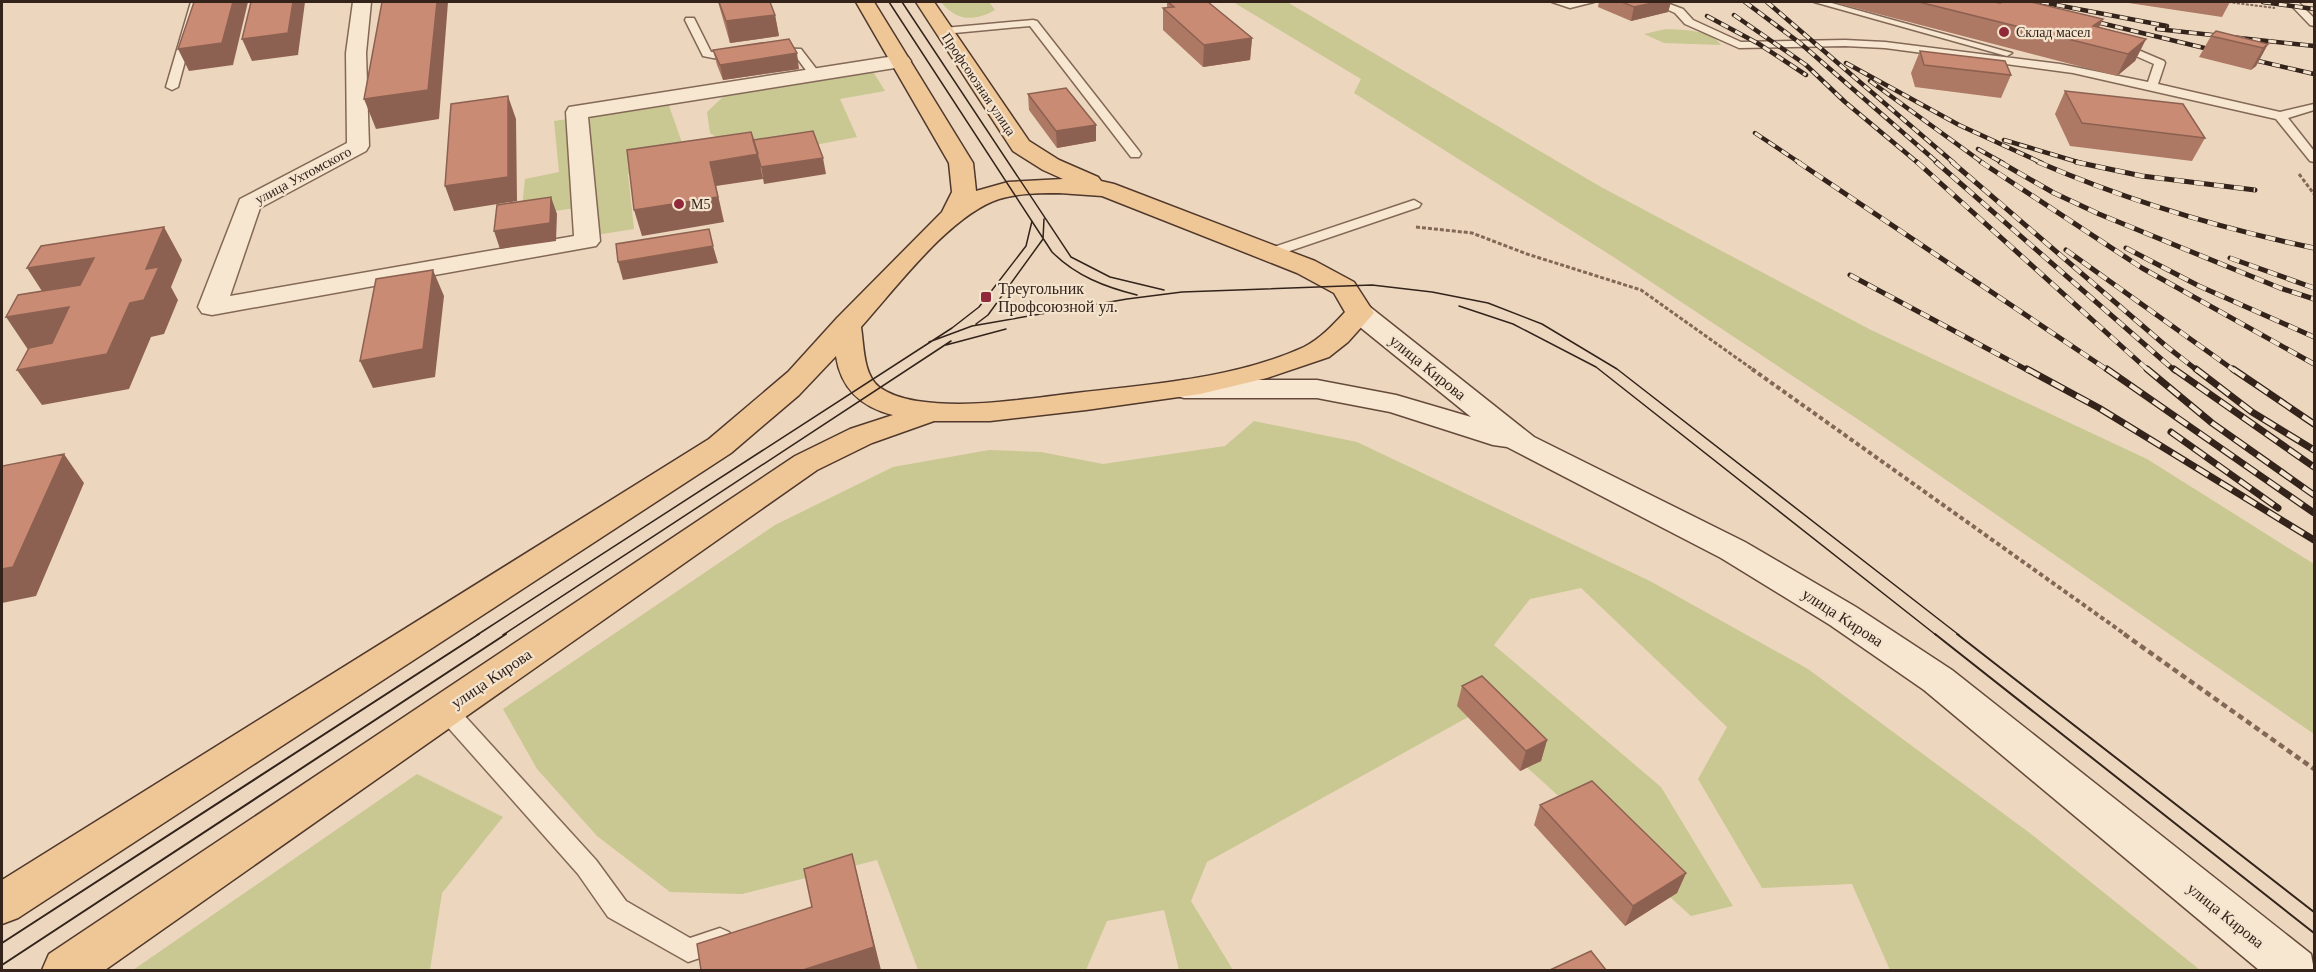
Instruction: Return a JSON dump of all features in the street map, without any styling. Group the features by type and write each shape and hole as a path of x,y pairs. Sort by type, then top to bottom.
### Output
{"main road":[{"path":"865,2 961,163 964,192 954,213"},
{"name":"Профсоюзная улица","path":"925,2 1021,146 1051,165 1106,189"},
{"path":"2,904 720,446 771,406 808,369 847,324 954,213 982,197 1018,189 1075,185 1106,189 1306,267 1344,288 1360,313 1339,335 1314,353 1272,367 1184,388 1016,409 931,412 888,404 866,392 854,371 847,324"},
{"name":"улица Кирова","path":"66,970 806,462 861,436 931,412"}],"street":[{"name":"улица Ухтомского","path":"362,2 356,53 358,146 249,204 212,306 587,242 577,112 815,75"},
{"path":"815,75 901,62"},
{"name":"улица Кирова","path":"1360,313 1523,444 1733,550 1843,616 1938,680 2294,970"},
{"path":"1184,388 1317,389 1396,404 1523,444"}],"lane":[{"path":"172,87 196,2"},
{"path":"1557,2 1570,5 1589,2"},
{"path":"1656,2 1679,11 1688,21 1735,44 1886,45 2071,70 2280,116 2314,107"},
{"path":"1820,2 2071,70"},
{"path":"2294,2 2314,23"},
{"path":"690,20 707,54 720,56 797,51 815,75"},
{"path":"944,31 1033,23 1135,154"},
{"path":"2108,40 2160,63 2152,86"},
{"path":"2280,116 2314,158"},
{"path":"1270,253 1414,204"},
{"path":"445,709 587,867 617,909 688,950 742,933"}],"path":[{"path":"1361,222 1472,233 1527,255 1641,290 2314,770"}],"shaded area":[{"path":"941,2 989,2 995,10 973,18 966,18 953,13"},
{"path":"1233,2 1287,2 1601,187 1871,330 2147,459 2314,564 2314,734 1865,424 1615,258 1354,93 1361,79"},
{"path":"1666,29 1703,33 1721,45 1664,43 1644,34"},
{"path":"872,70 885,91 840,99 857,137 794,149 724,142 710,133 707,112 726,94"},
{"path":"668,103 684,148 694,163 628,174 634,229 596,235 596,205 521,216 525,179 559,172 554,121"},
{"path":"1254,421 1357,442 1650,581 1808,669 2031,834 2200,970 1890,970 1852,884 1762,888 1698,779 1727,727 1581,588 1530,599 1494,645 1661,787 1733,906 1691,916 1470,716 1207,862 1191,901 1233,970 1179,970 1164,910 1107,921 1086,970 918,970 877,860 742,894 670,892 597,836 537,769 503,709 775,525 893,467 989,450 1041,452 1103,464 1225,446"},
{"path":"417,774 503,817 442,893 430,970 133,970"}],"building":[{"path":"194,2 233,2 222,43 178,49"},
{"path":"251,2 293,2 288,33 242,39"},
{"path":"382,2 437,2 428,90 364,99"},
{"path":"719,2 770,2 775,15 726,21"},
{"path":"1168,2 1208,2 1252,38 1204,45 1163,8 1174,7"},
{"path":"1622,2 1657,2 1634,7"},
{"path":"1919,2 2031,2 2103,19 2093,26 2146,39 2128,54"},
{"path":"2216,31 2268,44 2263,48 2211,36"},
{"path":"789,39 797,53 720,65 713,50"},
{"path":"1920,51 2005,61 2011,75 1924,65"},
{"path":"1066,88 1096,125 1056,131 1028,94"},
{"path":"2065,91 2183,104 2205,138 2082,123"},
{"path":"508,96 508,177 445,186 451,104"},
{"path":"813,131 823,158 761,167 753,140"},
{"path":"751,132 758,154 710,162 718,197 634,210 627,150"},
{"path":"551,197 550,223 494,231 497,205"},
{"path":"164,227 146,269 159,267 144,300 130,303 107,354 17,370 29,348 52,343 69,307 6,317 18,295 80,285 94,258 27,268 41,246"},
{"path":"709,229 713,246 618,262 616,244"},
{"path":"433,270 423,349 360,361 376,279"},
{"path":"64,454 13,567 2,569 2,466"},
{"path":"1482,676 1547,740 1526,751 1462,686"},
{"path":"1592,781 1686,873 1633,906 1540,805"},
{"path":"852,854 874,947 803,970 701,970 697,944 812,907 804,869"},
{"path":"1591,951 1606,970 1550,970"}],"tram line":[{"path":"889,2 1032,221"},
{"path":"902,2 1071,257 1110,277 1164,290"},
{"path":"1043,238 1044,219"},
{"path":"932,341 979,307 1026,246 1032,221"},
{"path":"1032,221 1043,238"},
{"path":"976,324 988,315 1043,238"},
{"path":"1043,238 1052,252 1071,268 1092,280 1137,295"},
{"path":"932,341 972,326 1127,299 1182,292 1372,285 1432,292 1488,303 1542,324 1617,369 1959,635"},
{"path":"1459,306 1513,324 1596,367 1936,635"},
{"path":"946,345 1006,329"},
{"path":"477,635 932,341"},
{"path":"503,635 951,341"},
{"path":"2,943 479,634"},
{"path":"2,965 506,634"},
{"path":"1935,634 2314,933"},
{"path":"1957,634 2314,912"}],"railway":[{"path":"1745,2 1800,43 1938,163"},
{"path":"1767,2 1954,163"},
{"path":"2041,2 2167,26"},
{"path":"2263,2 2314,9"},
{"path":"1734,15 1806,65 1845,102 1918,163"},
{"path":"1707,16 1759,44 1806,75"},
{"path":"2084,19 2221,52"},
{"path":"2157,29 2314,46"},
{"path":"2241,57 2314,74"},
{"path":"1846,63 1959,125 2042,163"},
{"path":"1870,81 1983,163"},
{"path":"1755,133 1800,163"},
{"path":"2004,140 2081,163"},
{"path":"1978,149 2003,163"},
{"path":"1798,162 2109,371"},
{"path":"1917,162 2149,371"},
{"path":"1936,162 2175,371"},
{"path":"1952,162 2198,371"},
{"path":"1981,162 2142,268 2314,364"},
{"path":"2000,162 2054,193 2099,214 2280,288 2314,299"},
{"path":"2038,162 2106,189 2174,212 2243,232 2314,248"},
{"path":"2076,162 2142,176 2255,190"},
{"path":"2126,248 2199,286 2314,337"},
{"path":"2066,250 2235,371"},
{"path":"2230,258 2314,288"},
{"path":"1850,275 2029,371"},
{"path":"2027,369 2099,408 2314,540"},
{"path":"2107,369 2314,513"},
{"path":"2147,369 2212,423 2314,495"},
{"path":"2174,369 2314,467"},
{"path":"2196,369 2252,412 2314,450"},
{"path":"2233,369 2314,424"},
{"path":"2171,432 2278,508"}],"place":[{"name":"Склад масел","path":"2004,32"},
{"name":"М5","path":"679,204"},
{"name":"Треугольник Профсоюзной ул.","path":"986,297"}]}
